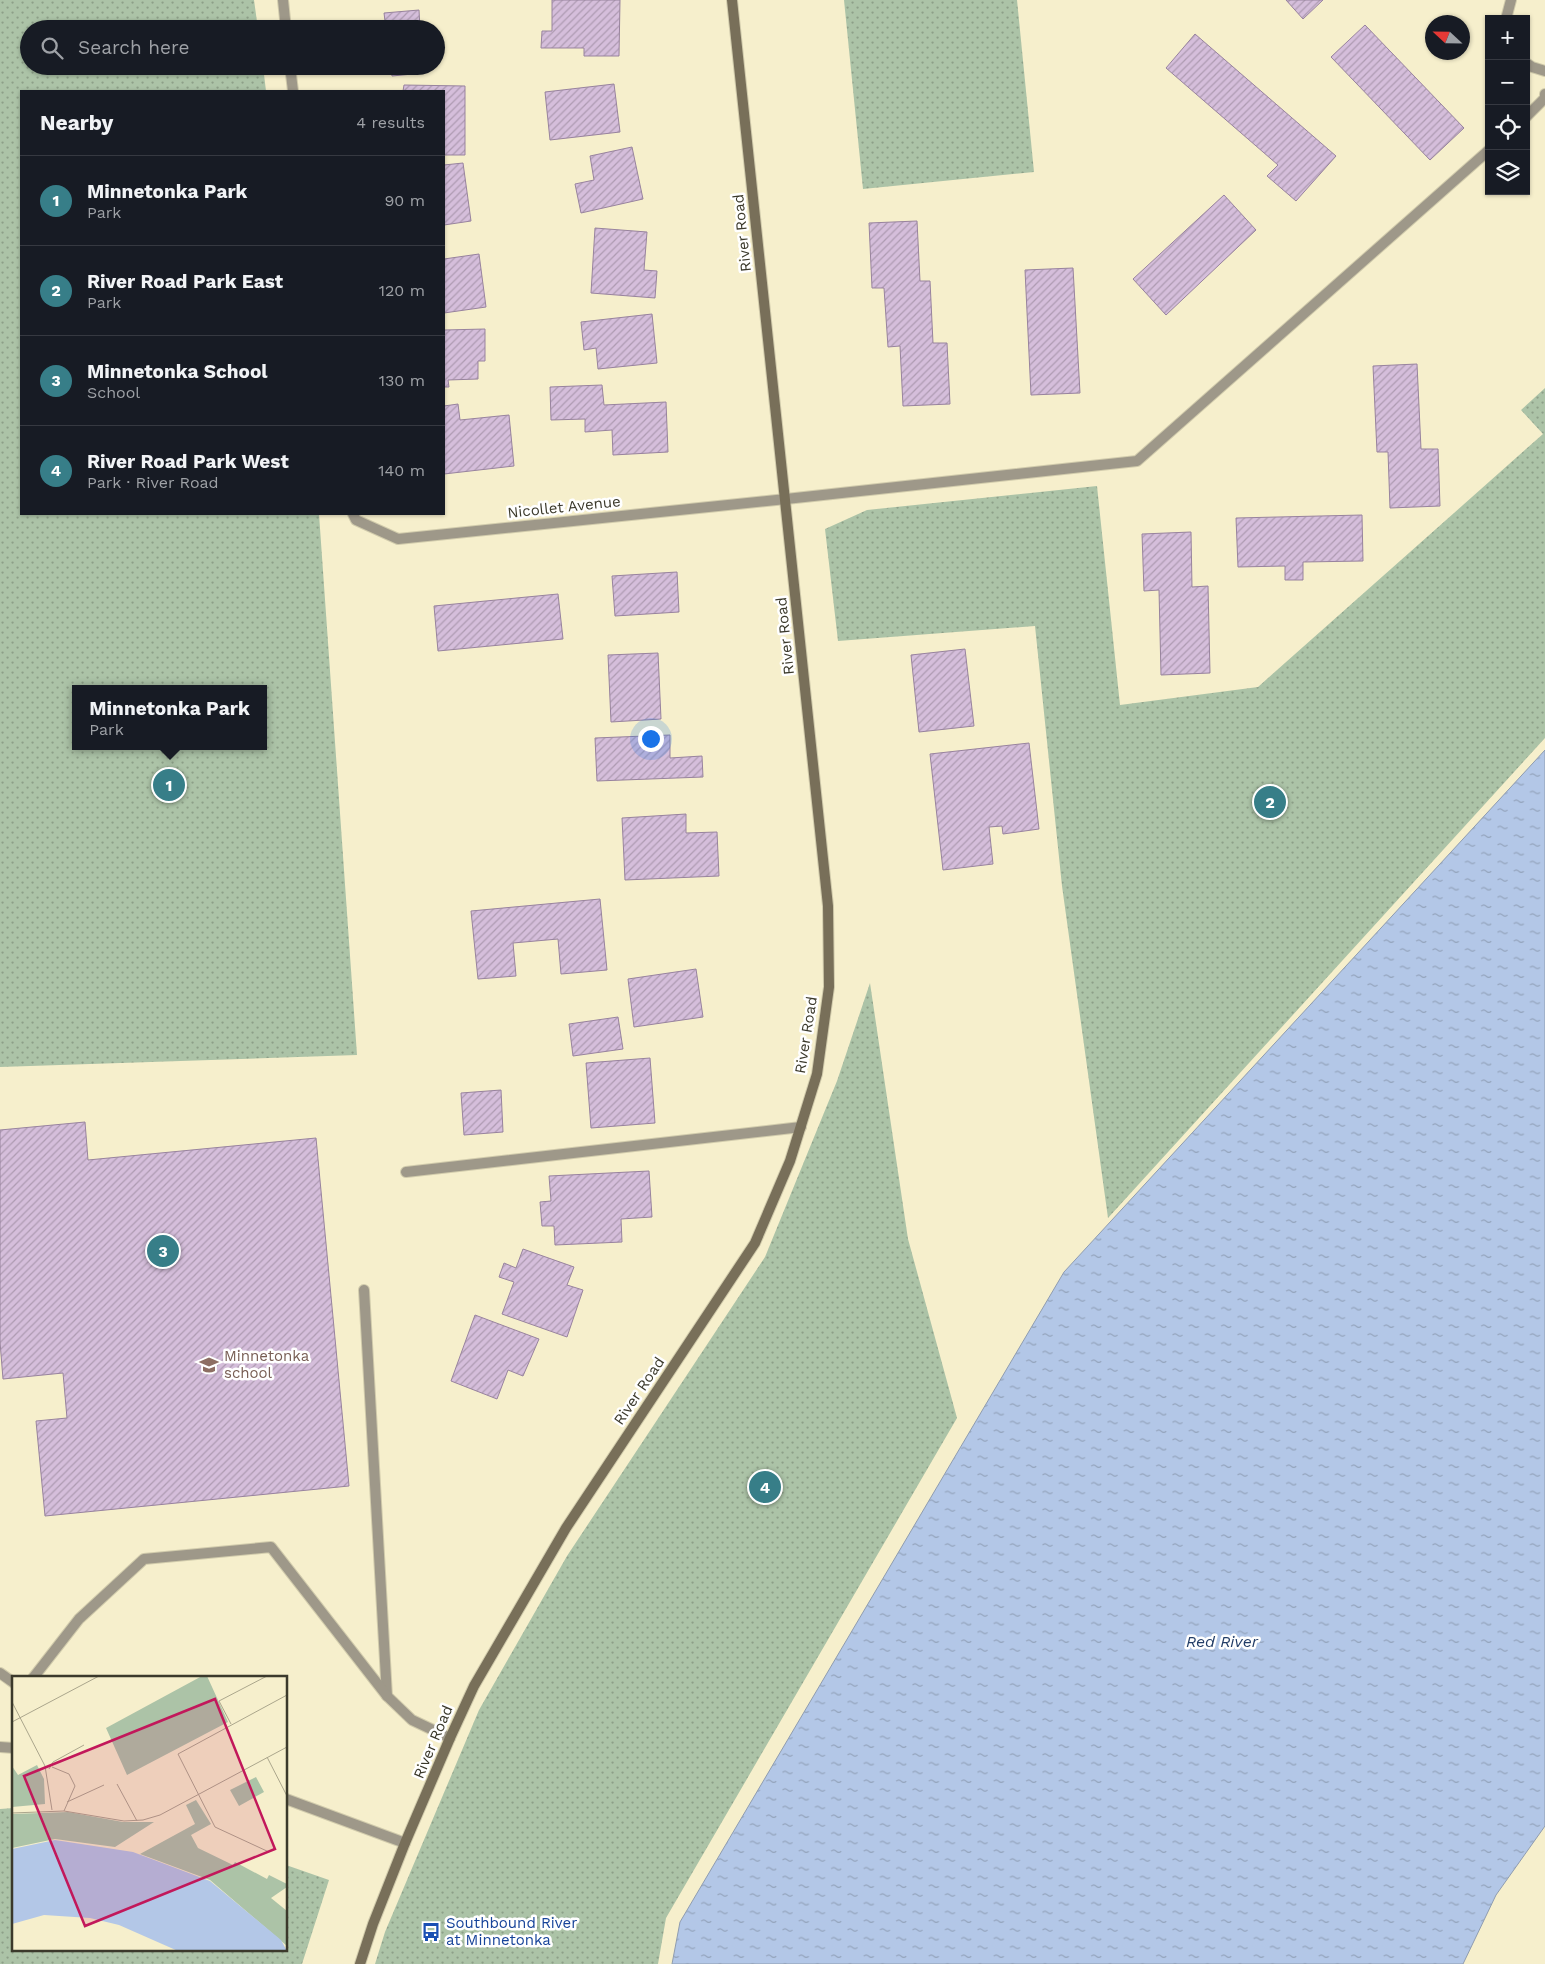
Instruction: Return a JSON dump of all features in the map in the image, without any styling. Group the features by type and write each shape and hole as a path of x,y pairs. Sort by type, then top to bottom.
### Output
{"street":[{"path":"283,0 285,20"},
{"name":"River Road","path":"360,1964 373,1924 405,1843 474,1686 566,1528 755,1244 790,1161 817,1074 829,987 828,906 732,0"},
{"path":"1506,15 1512,0"},
{"path":"1530,66 1545,71"},
{"path":"291,75 293,90"},
{"path":"1530,113 1545,98 1545,94"},
{"name":"Nicollet Avenue","path":"354,515 356,520 398,539 1137,461 1485,154"},
{"path":"406,1172 801,1127"},
{"path":"364,1290 388,1696"},
{"path":"36,1676 79,1618 144,1560 272,1547 388,1696 412,1720 450,1738"},
{"path":"0,1673 12,1682"},
{"path":"288,1800 405,1843"}],"green space":[{"path":"0,0 254,0 257,20 20,20 20,75 264,75 266,90 20,90 20,515 319,515 357,1055 0,1067"},
{"path":"844,0 1017,0 1034,172 863,189"},
{"path":"1545,388 1545,738 1108,1218 1062,886 1035,626 838,641 825,529 867,510 1097,486 1120,705 1258,687 1543,434 1521,410"},
{"path":"870,983 908,1239 957,1418 666,1918 658,1964 375,1964 385,1932 479,1710 567,1556 765,1257 837,1081"},
{"path":"12,1808 12,1952 288,1952 288,1866 329,1880 302,1964 0,1964 0,1809"}],"water":[{"name":"Red River","path":"1545,750 1545,1826 1496,1895 1463,1964 672,1964 680,1922 1064,1272"}],"building":[{"path":"552,0 620,0 619,56 584,56 584,48 541,48 542,31 552,31"},
{"path":"1286,0 1323,0 1303,19"},
{"path":"419,10 420,20 385,20 384,13"},
{"path":"1365,25 1464,128 1430,160 1331,57"},
{"path":"1195,34 1336,156 1296,201 1267,176 1278,165 1166,68"},
{"path":"614,84 620,132 550,140 545,92"},
{"path":"404,85 465,86 465,155 445,155 445,90 403,90"},
{"path":"632,147 643,199 581,213 575,184 594,180 590,156"},
{"path":"463,163 471,221 445,225 445,165"},
{"path":"1224,195 1256,230 1166,315 1133,279"},
{"path":"917,221 920,281 930,281 933,343 947,343 950,404 903,406 900,346 888,347 884,288 872,288 869,223"},
{"path":"595,228 647,232 644,270 657,271 655,298 591,293"},
{"path":"479,254 486,307 445,313 445,259"},
{"path":"1073,268 1080,393 1031,395 1025,270"},
{"path":"652,314 657,363 598,369 596,348 584,350 581,322"},
{"path":"485,329 485,361 478,361 478,379 448,380 449,387 445,387 445,330"},
{"path":"1417,364 1421,449 1438,449 1440,506 1390,508 1388,452 1377,452 1373,366"},
{"path":"602,385 604,405 666,402 668,452 613,455 612,430 585,432 585,419 551,420 550,387"},
{"path":"458,404 460,420 509,415 514,466 445,474 445,406"},
{"path":"1362,515 1363,561 1303,562 1303,580 1285,580 1285,566 1238,567 1236,518"},
{"path":"1191,532 1192,587 1208,586 1210,673 1161,675 1159,590 1144,591 1142,534"},
{"path":"677,572 679,612 615,616 612,576"},
{"path":"558,594 563,639 438,651 434,606"},
{"path":"965,649 974,726 919,732 911,655"},
{"path":"658,653 661,719 611,722 608,655"},
{"path":"670,735 670,758 702,756 703,777 597,781 595,738"},
{"path":"1029,743 1039,829 1003,834 1002,826 989,827 993,864 943,870 930,754"},
{"path":"686,814 686,833 717,832 719,876 625,880 622,818"},
{"path":"600,899 607,970 561,974 558,939 513,943 516,976 478,979 471,911"},
{"path":"696,969 703,1017 634,1027 628,979"},
{"path":"618,1017 623,1049 573,1056 569,1024"},
{"path":"650,1058 655,1123 591,1128 586,1063"},
{"path":"501,1090 503,1132 464,1135 461,1093"},
{"name":"Minnetonka school","path":"85,1122 88,1160 316,1138 349,1486 45,1516 36,1421 67,1418 63,1373 3,1379 0,1342 0,1130"},
{"path":"649,1171 652,1217 621,1219 622,1242 555,1245 554,1226 542,1226 540,1202 551,1201 549,1176"},
{"path":"523,1249 574,1267 567,1285 583,1290 567,1337 502,1314 514,1282 499,1277 504,1263 516,1268"},
{"path":"475,1315 539,1339 523,1376 508,1370 497,1399 451,1381"}],"place":[{"name":"Minnetonka Park","path":"169,785"},
{"name":"River Road Park East","path":"1270,802"},
{"name":"Minnetonka School","path":"163,1251"},
{"name":"Minnetonka school","path":"209,1365"},
{"name":"River Road Park West","path":"765,1487"},
{"name":"Southbound River at Minnetonka","path":"431,1932"}]}
